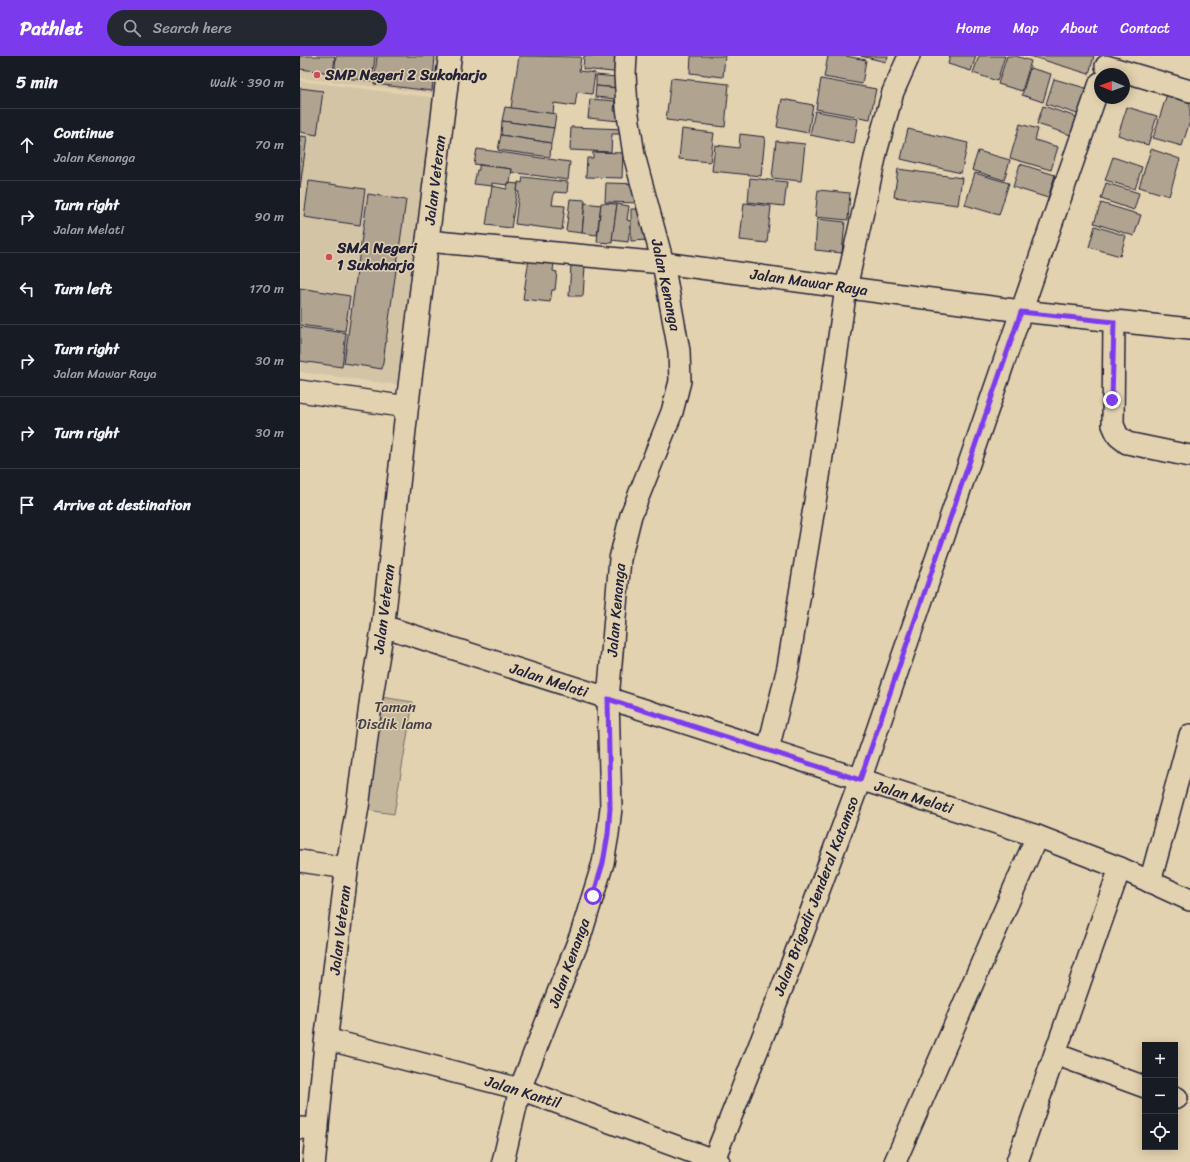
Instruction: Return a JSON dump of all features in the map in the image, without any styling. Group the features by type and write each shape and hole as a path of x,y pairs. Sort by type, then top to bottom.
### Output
{"main road":[{"name":"Jalan Veteran","path":"314,1162 309,1128 326,1039 347,868 358,804 372,693 383,626 407,407 450,56"}],"street":[{"name":"Jalan Kenanga","path":"503,1162 520,1089 581,934 603,863 608,834 610,808 608,699 620,560 631,516 672,412 680,381 679,351 663,263 634,155 627,108 625,74 626,56"},
{"path":"768,750 789,659 819,477 846,288 877,149 893,92 909,56"},
{"path":"1130,76 1190,91"},
{"name":"Jalan Brigadir Jenderal Katamso","path":"716,1161 860,780 1094,102"},
{"name":"Jalan Mawar Raya","path":"427,241 663,263 1021,312 1190,329"},
{"path":"1114,322 1113,425 1118,436 1127,443 1190,456"},
{"path":"300,391 407,407"},
{"name":"Jalan Melati","path":"383,626 1038,836 1120,868 1190,900"},
{"path":"1150,882 1190,735"},
{"path":"895,1162 1038,836"},
{"path":"300,861 347,868"},
{"path":"1017,1162 1120,868"},
{"name":"Jalan Kantil","path":"326,1039 520,1089 716,1161"},
{"path":"1054,1054 1142,1085"}],"shaded area":[{"name":"SMP Negeri 2 Sukoharjo","path":"335,56 334,77 372,81 375,56 377,56 374,84 431,91 435,56 442,56 438,94 300,78 300,69 333,73"},
{"name":"SMA Negeri 1 Sukoharjo","path":"300,81 438,98 399,385 300,372 300,361 342,367 346,333 300,327 300,325 345,331 350,296 300,288 300,188 307,138 300,136 300,132 317,135 300,88","holes":["309,181 365,189 360,225 304,217","368,194 406,200 382,369 344,363"]}],"green space":[{"name":"Taman Disdik lama","path":"381,697 413,702 394,814 367,810"}],"building":[{"path":"300,56 335,56 333,73 300,69"},
{"path":"336,56 375,56 372,81 334,77"},
{"path":"377,56 435,56 432,91 374,84"},
{"path":"519,56 581,57 579,71 595,73 592,94 577,92 575,106 554,103 553,114 511,108"},
{"path":"584,56 625,56 623,73 583,69"},
{"path":"691,56 725,56 723,77 690,73"},
{"path":"828,56 846,56 866,60 862,84 824,77"},
{"path":"861,56 888,56 886,62"},
{"path":"950,56 976,56 971,71 948,64"},
{"path":"979,56 1005,56 997,81 973,73"},
{"path":"1007,56 1016,56 1031,61 1022,91 998,84"},
{"path":"1030,56 1094,56 1089,74"},
{"path":"1030,68 1051,74 1043,102 1022,95"},
{"path":"596,75 616,77 621,88 596,86"},
{"path":"671,78 729,84 725,127 666,120"},
{"path":"821,79 876,89 870,119 816,109"},
{"path":"1054,79 1089,89 1081,115 1046,104"},
{"path":"596,86 617,88 616,99 595,97"},
{"path":"300,88 323,91 317,135 300,132"},
{"path":"1167,94 1190,101 1190,121 1182,146 1153,138"},
{"path":"590,99 615,101 614,111 621,112 620,121 588,118"},
{"path":"782,99 813,105 808,133 777,127"},
{"path":"1043,106 1080,118 1074,136 1037,124"},
{"path":"505,107 556,114 554,128 502,121"},
{"path":"1127,107 1157,116 1148,145 1118,135"},
{"path":"815,111 858,119 854,144 810,135"},
{"path":"502,121 554,128 551,143 501,135"},
{"path":"1020,124 1038,129 1035,140 1058,147 1051,170 1010,158"},
{"path":"571,127 625,129 625,134 612,134 611,152 570,150"},
{"path":"682,129 714,133 710,162 679,159"},
{"path":"908,129 968,143 961,173 901,159"},
{"path":"740,134 765,137 761,176 712,171 715,145 739,148"},
{"path":"501,135 551,143 550,157 498,150"},
{"path":"300,136 307,137 300,188"},
{"path":"776,141 805,144 801,181 772,178"},
{"path":"477,149 570,162 568,180 511,172 512,169 474,164"},
{"path":"1151,149 1180,159 1169,196 1139,187"},
{"path":"978,151 1010,160 1004,180 972,170"},
{"path":"593,152 623,153 622,178 586,177 587,158 593,158"},
{"path":"1113,157 1142,167 1135,189 1105,180"},
{"path":"1020,164 1055,175 1048,198 1013,187"},
{"path":"479,165 512,169 510,183 508,183 508,185 492,183 492,186 474,184 477,170 479,170"},
{"path":"898,169 962,178 958,205 894,197"},
{"path":"975,173 1009,183 999,215 965,205"},
{"path":"523,177 568,182 567,193 554,192 552,205 565,206 562,230 515,224 519,192 517,191 518,182 522,183"},
{"path":"750,178 787,182 784,206 748,202"},
{"path":"309,181 365,189 360,225 304,217"},
{"path":"508,183 518,184 511,228 486,225 492,186 507,189"},
{"path":"606,183 642,184 641,203 605,202"},
{"path":"1106,183 1139,193 1134,210 1101,199"},
{"path":"818,190 850,193 848,220 815,217"},
{"path":"368,194 406,200 382,369 344,363"},
{"path":"570,199 585,200 582,233 566,231"},
{"path":"585,203 601,205 597,235 582,233"},
{"path":"601,203 617,204 612,243 597,242"},
{"path":"744,203 771,206 767,243 740,240"},
{"path":"1101,203 1141,215 1134,236 1094,223"},
{"path":"617,204 629,206 627,220 631,221 628,242 612,240"},
{"path":"631,209 645,209 648,240 631,241"},
{"path":"817,219 845,222 842,253 815,250"},
{"path":"1095,226 1126,236 1120,256 1089,247"},
{"path":"529,259 554,263 553,271 557,272 555,290 552,290 550,302 523,299"},
{"path":"571,265 585,266 583,296 569,296"},
{"path":"300,288 350,296 345,331 300,325"},
{"path":"300,327 346,333 342,367 300,361"}],"place":[{"name":"SMP Negeri 2 Sukoharjo","path":"317,75"},
{"name":"SMA Negeri 1 Sukoharjo","path":"329,257"}],"route":[{"path":"593,896 603,863 608,834 610,808 608,699 860,780 1021,312 1114,322 1112,400"}]}
